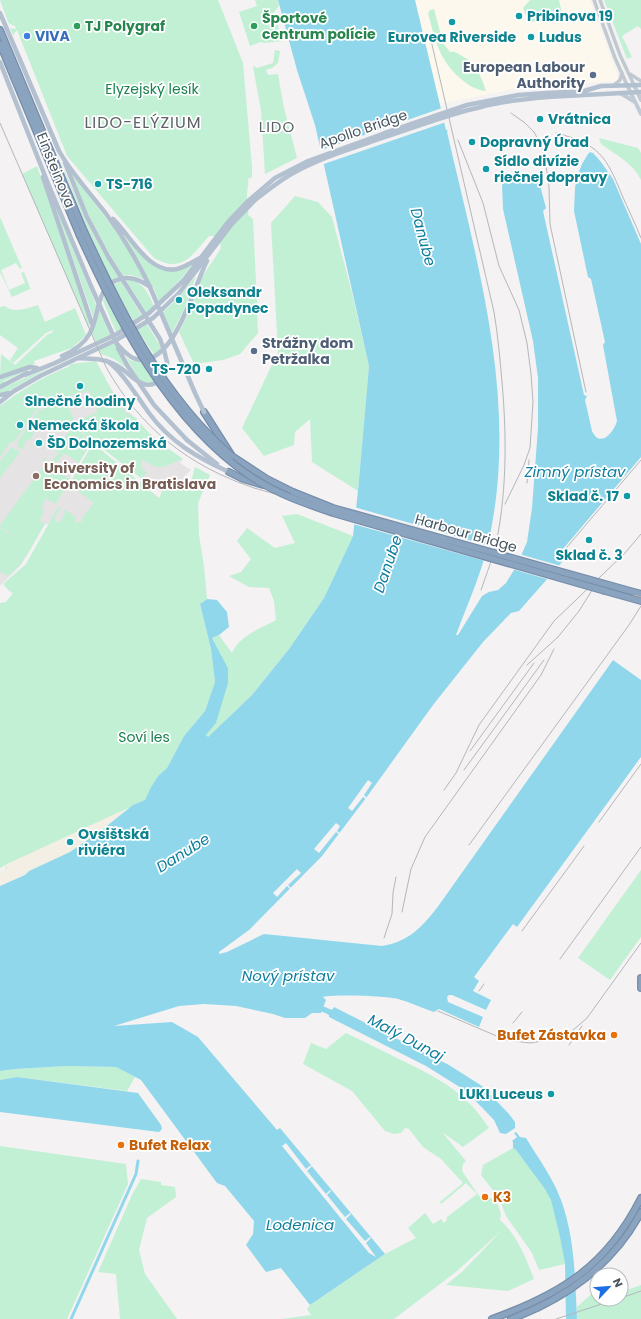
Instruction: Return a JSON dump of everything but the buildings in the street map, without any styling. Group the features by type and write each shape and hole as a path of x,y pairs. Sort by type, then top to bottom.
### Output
{"highway":[{"path":"0,30 102,282 146,361 175,403 197,430 218,451 251,476 272,488"},
{"path":"0,44 82,232 115,296 155,364 190,414 232,456"},
{"path":"204,412 232,456"},
{"name":"Harbour Bridge","path":"232,456 267,479 293,492 333,508 641,594"},
{"path":"229,472 243,479 272,488"},
{"name":"Harbour Bridge","path":"272,488 291,498 314,507 356,520 641,601"},
{"path":"641,978 641,988"},
{"path":"492,1319 536,1302 569,1282 599,1258 620,1233 641,1198"},
{"path":"511,1319 555,1300 576,1286 608,1258 625,1238 641,1212"}],"main road":[{"name":"Einsteinova","path":"0,13 63,157 80,181 107,214"},
{"name":"Einsteinova","path":"0,62 92,286 117,344 137,382 165,418 196,449 229,472"},
{"path":"627,85 641,114"},
{"path":"634,85 639,92 641,100"},
{"path":"547,95 584,91 601,86 641,85"},
{"path":"547,95 639,92"},
{"path":"620,93 636,102"},
{"name":"Apollo Bridge","path":"215,242 255,200 276,183 303,167 465,111 498,103 547,95"},
{"path":"63,157 87,217 109,258 160,339 167,362 164,377 158,382 150,385 140,383 119,366 107,361 97,358 76,358"},
{"path":"42,167 43,178 93,326"},
{"path":"107,214 121,227 146,257 157,266 167,269 178,269 202,257"},
{"path":"107,214 130,248 150,287 204,412"},
{"path":"117,344 131,357 140,360 150,359 159,354 169,342 183,318 200,273 212,251 215,242"},
{"path":"25,375 83,350 129,327 149,313 183,281 215,242"},
{"path":"0,402 14,391 44,374 118,339 153,318 179,293 212,251"},
{"path":"0,387 78,348 90,334 100,298 104,290 112,283 124,278 132,278 150,287"},
{"path":"107,361 117,370 157,423 178,444 203,460 229,472"},
{"path":"0,377 30,367 37,368"},
{"path":"0,395 14,391"}],"street":[{"path":"594,0 627,85"},
{"path":"600,0 618,50 634,85"},
{"path":"611,86 617,84 622,73"},
{"path":"629,74 641,81"}],"shaded area":[{"path":"415,0 590,0 617,74 618,81 523,87 440,104"},
{"name":"University of Economics in Bratislava","path":"63,369 104,378 121,403 148,432 183,459 180,463 191,470 183,478 185,481 166,496 93,440 70,478 76,479 96,499 80,529 45,524 21,565 0,586 0,406 31,386"}],"green space":[{"name":"Elyzejský lesík","path":"0,0 218,0 243,63 252,167 252,177 248,179 248,215 253,219 257,303 260,308 257,312 258,333 240,354 223,360 194,364 179,332 188,314 202,277 220,250 221,246 215,236 209,236 192,256 179,263 172,264 154,258 67,156 17,30 13,35 10,28 16,29 15,26 8,22"},
{"path":"255,0 278,0 279,6 274,12 282,41 261,42 250,46 239,12 257,6"},
{"path":"530,0 559,0 562,13 529,23 523,8"},
{"path":"604,0 641,0 641,29 638,26 622,36 632,57 627,59"},
{"path":"434,9 443,43 450,52 456,52 471,62 480,75 486,91 469,85 454,72 443,57 436,41 428,13 430,10"},
{"path":"275,50 280,51 278,63 272,68 266,70 268,75 278,74 284,108 297,158 265,174 261,110 253,67 254,66 257,68 273,63"},
{"path":"599,138 638,148 641,153 641,180 629,164 601,144"},
{"path":"56,152 88,223 118,277 111,281 88,229"},
{"path":"37,166 90,320 89,328 22,174"},
{"path":"68,169 127,247 144,279 131,275 122,276 91,220"},
{"path":"47,184 96,305 93,317"},
{"path":"295,196 318,202 332,217 369,366 358,491 312,462 310,419 295,432 294,445 264,456 242,428 278,352 271,223"},
{"path":"0,217 22,268 20,269 16,263 1,270 9,290 25,283 21,273 24,272 31,290 30,289 12,297 0,272"},
{"path":"122,233 144,258 152,265 161,269 171,271 193,264 180,280 159,301 153,286 152,287 138,259"},
{"path":"196,276 184,310 172,333 163,312 173,303"},
{"path":"126,280 141,285 147,292 154,306 146,313"},
{"path":"121,281 142,316 134,322 113,285"},
{"path":"104,297 122,329 116,332 103,301"},
{"path":"38,305 45,322 75,308 86,335 72,348 34,361 35,364 0,375 1,354 15,365 47,335 53,332 53,330 46,333 13,363 10,360 18,348 0,335 0,307 5,306 12,310 16,310"},
{"path":"99,310 110,335 96,342 92,333"},
{"path":"147,324 162,349 154,355 138,330"},
{"path":"114,343 125,367 117,361 102,355 99,350"},
{"path":"75,356 41,372 9,391 0,393 0,378 33,368 4,381 7,386"},
{"path":"126,357 132,361 141,362 154,382 144,382 139,380"},
{"path":"96,361 125,412 136,418 148,432 183,459 166,466 158,467 142,459 142,469 147,472 142,479 85,435 77,421 98,412 89,390 36,410 15,441 11,442 0,457 0,406 32,384 68,367 71,364"},
{"path":"66,400 79,429 91,442 79,463 64,453 51,469 70,479 56,504 46,498 41,508 44,510 40,521 45,524 18,567 13,572 5,575 0,571 0,528 17,538 0,527 0,525 44,466 43,458 50,463 59,453 55,450 70,430 60,423 56,429 53,430 47,425 43,428 40,426 35,433 35,429 30,440 28,439 24,443 25,445 22,450 18,447 17,443 38,411"},
{"name":"Soví les","path":"94,444 159,498 164,488 182,484 184,482 189,483 195,467 210,475 198,503 199,535 207,599 200,604 211,649 215,682 205,711 184,736 167,768 158,776 145,800 0,874 6,869 5,865 0,868 0,603 6,602 13,593 3,584 26,564 58,507 62,509 59,510 54,519 56,521 60,522 65,510 76,517 76,523 80,521 82,523 83,522 81,519 94,503 69,484"},
{"path":"11,448 20,452 0,478 0,461"},
{"path":"297,514 353,536 324,598 289,649 252,695 208,737 205,736 216,723 228,668 212,638 219,635 232,653 235,647 245,637 257,629 276,620 274,601 269,588 249,587 229,576 241,572 251,559 237,541 247,528 275,548 295,543 282,516"},
{"path":"641,870 641,937 610,980 578,958"},
{"path":"346,1033 439,1080 461,1095 480,1115 489,1128 463,1147 442,1132 466,1161 463,1164 462,1171 479,1196 496,1199 501,1214 500,1220 512,1233 524,1255 534,1279 508,1291 446,1285 463,1271 501,1231 457,1271 394,1319 281,1319 311,1315 307,1309 310,1305 385,1254 416,1238 408,1228 425,1213 433,1224 441,1219 444,1223 447,1220 447,1217 477,1194 466,1183 441,1204 440,1202 463,1183 441,1159 423,1147 409,1129 405,1128 401,1133 394,1134 385,1131 352,1091 303,1064 311,1043 326,1049"},
{"path":"67,1066 116,1067 135,1077 127,1091 17,1077 0,1080 0,1071"},
{"path":"0,1146 126,1164 128,1184 67,1319 0,1319"},
{"path":"513,1148 539,1179 550,1197 558,1226 565,1264 539,1270 532,1253 506,1216 499,1198 481,1175 483,1165"},
{"path":"141,1179 161,1182 161,1185 175,1187 176,1197 147,1218 139,1250 145,1274 177,1319 120,1319 116,1274 98,1272 132,1195"},
{"path":"641,1285 641,1319 577,1319 577,1307 589,1296 589,1307 629,1307 629,1289"}],"sand":[{"name":"Ovsištská riviéra","path":"128,810 70,852 0,886 0,874 7,868 5,865 117,813"}],"water":[{"path":"278,0 415,0 446,130 448,130 447,132 482,285 491,336 497,388 499,440 497,492 485,556 478,579 456,635 458,635 482,596 489,592 498,590 506,583 517,565 527,542 532,508 538,428 538,378 533,341 503,209 502,185 504,182 537,174 546,208 543,211 584,395 587,396 585,400 592,431 599,439 603,439 610,434 617,421 603,345 605,342 591,279 588,277 574,211 577,177 582,164 590,152 593,153 601,162 613,179 641,244 641,457 557,556 563,561 519,611 511,613 483,642 433,705 322,856 249,930 219,952 219,954 227,952 264,934 382,946 400,941 415,932 439,905 613,660 641,680 641,757 517,927 513,924 474,977 479,981 473,991 491,1000 486,1010 452,995 447,997 448,1002 483,1017 479,1027 439,1009 434,1012 398,999 348,996 323,997 326,1000 321,1013 312,1013 305,1018 285,1018 236,1006 204,1004 179,1006 114,1026 172,1022 198,1037 277,1130 280,1128 385,1254 310,1305 281,1268 266,1272 246,1245 253,1234 254,1221 225,1186 217,1183 141,1080 116,1067 67,1066 0,1071 0,886 70,852 103,829 133,805 145,800 158,776 167,768 184,736 205,711 215,682 211,649 200,604 207,599 217,600 227,612 229,627 219,635 212,638 228,668 228,683 216,723 206,735 208,737 252,695 289,649 324,598 353,536 369,366 315,125 297,70"},
{"path":"334,1007 449,1065 482,1086 509,1114 515,1122 515,1128 506,1134 500,1133 494,1120 466,1091 426,1066 329,1017 327,1013 329,1009 332,1010"},
{"path":"17,1077 138,1093 161,1125 162,1129 159,1132 0,1112 0,1080"},
{"path":"516,1132 520,1137 526,1138 550,1176 566,1214 572,1244 577,1319 566,1319 565,1264 551,1200 545,1189 513,1148 512,1141 517,1137 514,1133"}],"pier":[{"path":"442,108 446,122 321,165 318,151"},
{"path":"354,507 490,546 485,561 353,524"},
{"path":"519,554 561,566 550,580 512,569"},
{"path":"368,780 372,783 364,795 368,799 367,800 363,797 352,811 348,808"},
{"path":"336,823 340,826 337,831 341,834 340,835 336,832 319,853 314,849"},
{"path":"297,869 301,873 288,885 292,889 291,890 287,886 277,897 273,893"},
{"path":"286,1143 306,1169 311,1165 312,1166 307,1171 326,1194 330,1190 331,1191 327,1195 345,1217 350,1213 351,1214 346,1219 365,1241 370,1237 371,1238 366,1243 376,1257 369,1253 282,1146"}],"waterway":[{"name":"Malý Dunaj","path":"316,1006 334,1014"},
{"path":"71,1319 136,1174 138,1161"}],"railway":[{"path":"430,36 494,312 504,403 504,489 494,553 481,590"},
{"path":"511,113 525,123 534,132 541,145 545,158 549,187 550,224 586,392"},
{"path":"0,123 106,367 119,389 134,409 168,442 208,468 230,479 254,488 641,597"},
{"path":"556,133 571,137 592,147 605,161 611,170 641,238"},
{"path":"458,140 483,203 499,266 519,310 527,343 533,402 530,448 524,465 505,504"},
{"path":"527,483 529,460"},
{"path":"562,553 641,460"},
{"path":"444,790 456,773 479,725 554,621 625,553 641,534"},
{"path":"527,665 558,637 579,611 594,587"},
{"path":"469,845 629,625 641,606"},
{"path":"402,912 411,869 425,837 541,675 554,649"},
{"path":"464,770 544,660"},
{"path":"470,751 534,663"},
{"path":"599,822 641,764"},
{"path":"522,931 584,846"},
{"path":"560,959 641,847"},
{"path":"384,938 392,914 393,893 396,877"},
{"path":"438,1011 506,1040 530,1043 554,1039 572,1031 587,1018 641,943"},
{"path":"479,991 484,984"},
{"path":"513,1023 522,1012"},
{"path":"569,1045 582,1026"},
{"path":"629,1295 641,1291"},
{"path":"556,1319 593,1307"}],"place":[{"name":"Pribinova 19","path":"519,16"},
{"name":"Eurovea Riverside","path":"452,22"},
{"name":"TJ Polygraf","path":"77,26"},
{"name":"Športové centrum polície","path":"254,26"},
{"name":"VIVA","path":"27,36"},
{"name":"Ludus","path":"531,37"},
{"name":"European Labour Authority","path":"593,75"},
{"name":"Vrátnica","path":"540,119"},
{"name":"Dopravný Úrad","path":"472,142"},
{"name":"Sídlo divízie riečnej dopravy","path":"486,169"},
{"name":"TS-716","path":"98,184"},
{"name":"Oleksandr Popadynec","path":"179,300"},
{"name":"Strážny dom Petržalka","path":"254,351"},
{"name":"TS-720","path":"209,369"},
{"name":"Slnečné hodiny","path":"80,386"},
{"name":"Nemecká škola","path":"20,425"},
{"name":"ŠD Dolnozemská","path":"39,443"},
{"name":"University of Economics in Bratislava","path":"36,476"},
{"name":"Sklad č. 17","path":"627,496"},
{"name":"Sklad č. 3","path":"589,540"},
{"name":"Ovsištská riviéra","path":"70,842"},
{"name":"Bufet Zástavka","path":"614,1035"},
{"name":"LUKI Luceus","path":"551,1094"},
{"name":"Bufet Relax","path":"121,1145"},
{"name":"K3","path":"485,1197"}],"district":[{"name":"LIDO-ELÝZIUM","path":"143,122"},
{"name":"LIDO","path":"277,127"}],"water label":[{"name":"Danube","path":"423,237"},
{"name":"Zimný prístav","path":"575,472"},
{"name":"Danube","path":"388,564"},
{"name":"Danube","path":"183,853"},
{"name":"Nový prístav","path":"288,976"},
{"name":"Lodenica","path":"300,1225"}]}
